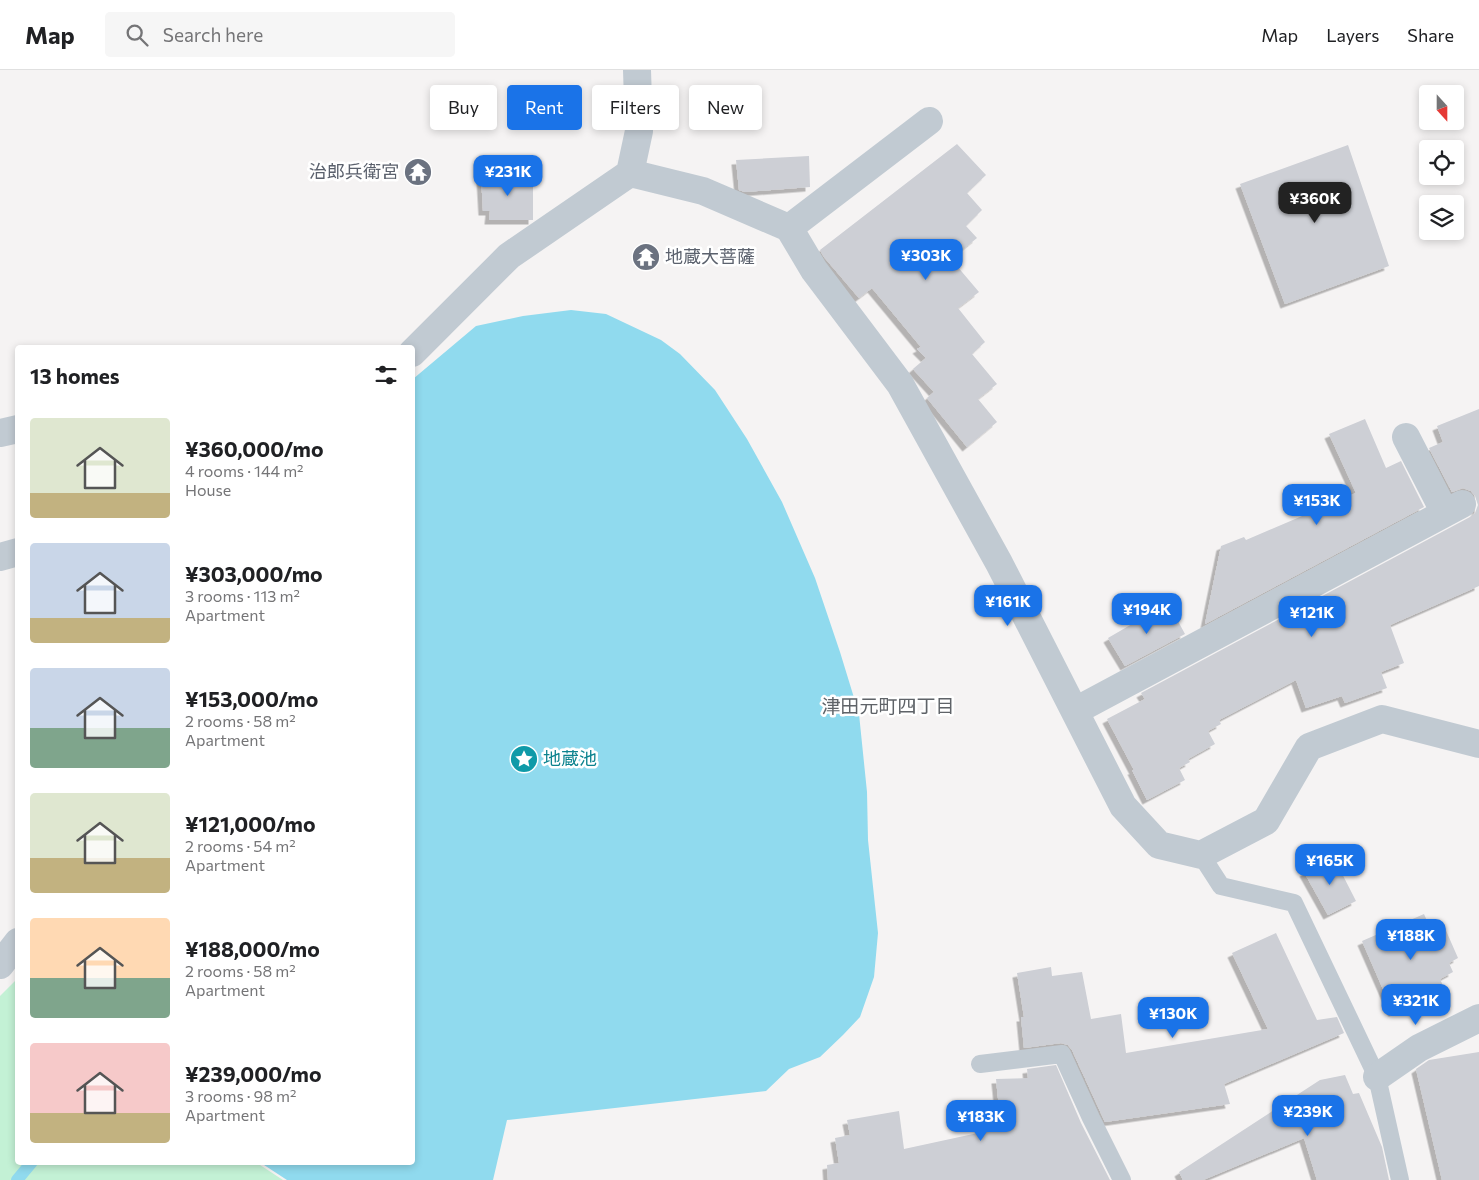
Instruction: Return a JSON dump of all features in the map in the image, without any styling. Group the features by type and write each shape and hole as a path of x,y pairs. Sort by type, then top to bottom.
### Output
{"street":[{"path":"415,350 509,256 630,173 638,132 637,70"},
{"path":"789,228 929,121"},
{"path":"630,173 703,191 789,228 814,270 900,384 999,563 1123,806 1159,845 1201,855 1266,821 1309,747 1382,719 1479,744"},
{"path":"0,433 15,430"},
{"path":"1075,711 1454,508 1406,437"},
{"path":"0,557 15,553"},
{"path":"0,965 15,946"},
{"path":"1378,1077 1419,1048 1479,1018"}],"lane":[{"path":"1201,855 1221,886 1294,902 1378,1077 1400,1180"},
{"path":"980,1064 1062,1054 1122,1180"}],"green space":[{"path":"15,981 15,1165 260,1165 283,1180 0,1180 0,996"}],"water":[{"path":"571,310 606,314 661,340 680,354 715,390 747,439 782,502 815,578 859,714 867,792 868,840 878,933 874,977 860,1017 843,1035 820,1057 789,1069 766,1091 507,1120 493,1180 287,1180 264,1165 415,1165 415,377 476,326 523,316"}],"building":[{"path":"957,144 986,175 967,193 982,210 966,226 977,238 951,259 979,292 958,308 985,342 972,354 997,384 978,399 997,422 967,447 927,398 934,392 913,369 926,358 917,349 921,347 872,288 859,298 820,250"},
{"path":"1348,145 1389,266 1285,304 1240,184"},
{"path":"809,156 810,187 745,192 739,190 736,160"},
{"path":"481,176 533,176 533,220 489,220 490,211 483,211"},
{"path":"1479,409 1479,586 1390,625 1404,663 1381,672 1387,688 1345,703 1342,696 1306,708 1296,680 1219,720 1221,724 1208,731 1215,744 1188,759 1190,762 1179,768 1185,780 1147,800 1132,770 1134,770 1107,719 1145,699 1141,693 1475,513 1478,505 1475,496 1471,491 1463,488 1452,492 1429,448 1443,442 1437,426"},
{"path":"1365,419 1386,468 1401,461 1424,507 1205,624 1221,546 1244,537 1246,540 1356,493 1329,434"},
{"path":"1168,603 1185,634 1125,666 1108,638"},
{"path":"1333,856 1356,901 1328,915 1304,872"},
{"path":"1424,914 1432,932 1444,926 1458,958 1449,963 1453,972 1440,979 1445,990 1393,1012 1362,941"},
{"path":"1276,933 1317,1020 1337,1017 1344,1033 1224,1084 1230,1104 1105,1122 1068,1045 1061,1043 1024,1048 1021,1017 1024,1017 1017,973 1051,967 1052,976 1082,972 1091,1019 1121,1014 1126,1053 1268,1029 1232,953"},
{"path":"1479,1052 1479,1180 1442,1180 1416,1069 1429,1060"},
{"path":"1056,1065 1081,1123 1110,1180 828,1180 827,1165 839,1163 835,1138 850,1135 847,1120 899,1111 904,1149 1001,1128 996,1079 1028,1078 1027,1069"},
{"path":"1345,1075 1353,1094 1359,1093 1382,1147 1389,1180 1317,1180 1304,1138 1203,1180 1183,1180 1179,1172 1320,1080"}],"waterway":[{"path":"17,1180 30,1165"}],"place":[{"name":"治郎兵衛宮","path":"418,172"},
{"name":"地蔵大菩薩","path":"646,257"},
{"name":"地蔵池","path":"524,759"}],"district":[{"name":"津田元町四丁目","path":"888,706"}]}
